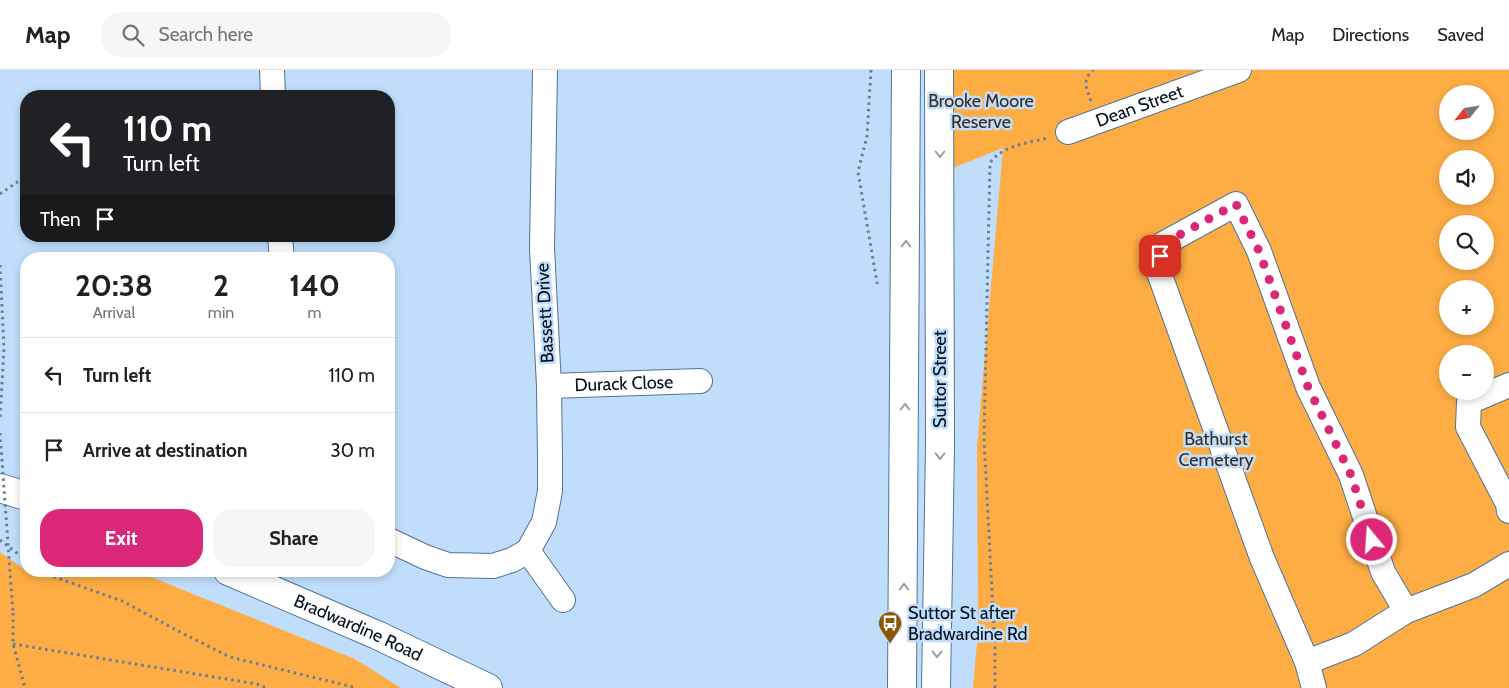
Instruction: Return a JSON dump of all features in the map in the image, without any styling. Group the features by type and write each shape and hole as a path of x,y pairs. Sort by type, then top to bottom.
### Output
{"main road":[{"name":"Suttor Street","path":"902,688 906,70"},
{"name":"Suttor Street","path":"936,688 940,446 939,70"},
{"path":"0,488 20,494"},
{"name":"Bradwardine Road","path":"242,577 378,635 488,688"}],"street":[{"path":"272,70 273,90"},
{"name":"Bassett Drive","path":"528,551 544,522 550,491 549,386 542,248 544,70"},
{"name":"Dean Street","path":"1068,132 1240,70"},
{"path":"1314,688 1307,662 1262,558 1157,267 1163,244 1236,204 1259,251 1308,387 1351,475 1382,572 1406,610"},
{"name":"Durack Close","path":"549,386 700,381"},
{"path":"1509,385 1469,402 1468,426 1508,504 1509,511"},
{"path":"395,543 425,558 448,565 476,567 493,566 512,560 528,551 563,600"},
{"path":"1307,662 1354,644 1406,610 1474,585 1509,564"}],"path":[{"path":"871,70 868,136 858,172 878,291"},
{"path":"1093,70 1088,75 1085,84 1098,122"},
{"path":"995,688 995,650 984,439 990,163 995,155 1015,147 1068,132"},
{"path":"0,194 20,180"},
{"path":"0,265 4,349 0,418"},
{"path":"0,433 13,613 13,644 25,688"},
{"path":"0,540 20,555"},
{"path":"54,577 122,601 182,634 230,657 357,688"},
{"path":"13,644 257,684 267,688"}],"green space":[{"name":"Bathurst Cemetery","path":"939,70 1509,70 1509,688 973,688 978,632 977,447 1003,148 940,173"},
{"path":"0,552 20,566 20,577 151,577 355,659 401,688 0,688"}],"place":[{"name":"Suttor St after Bradwardine Rd","path":"890,644"}],"route":[{"path":"1160,256 1163,244 1236,204 1259,251 1308,387 1351,475 1372,540"}],"park label":[{"name":"Brooke Moore Reserve","path":"981,111"}]}
